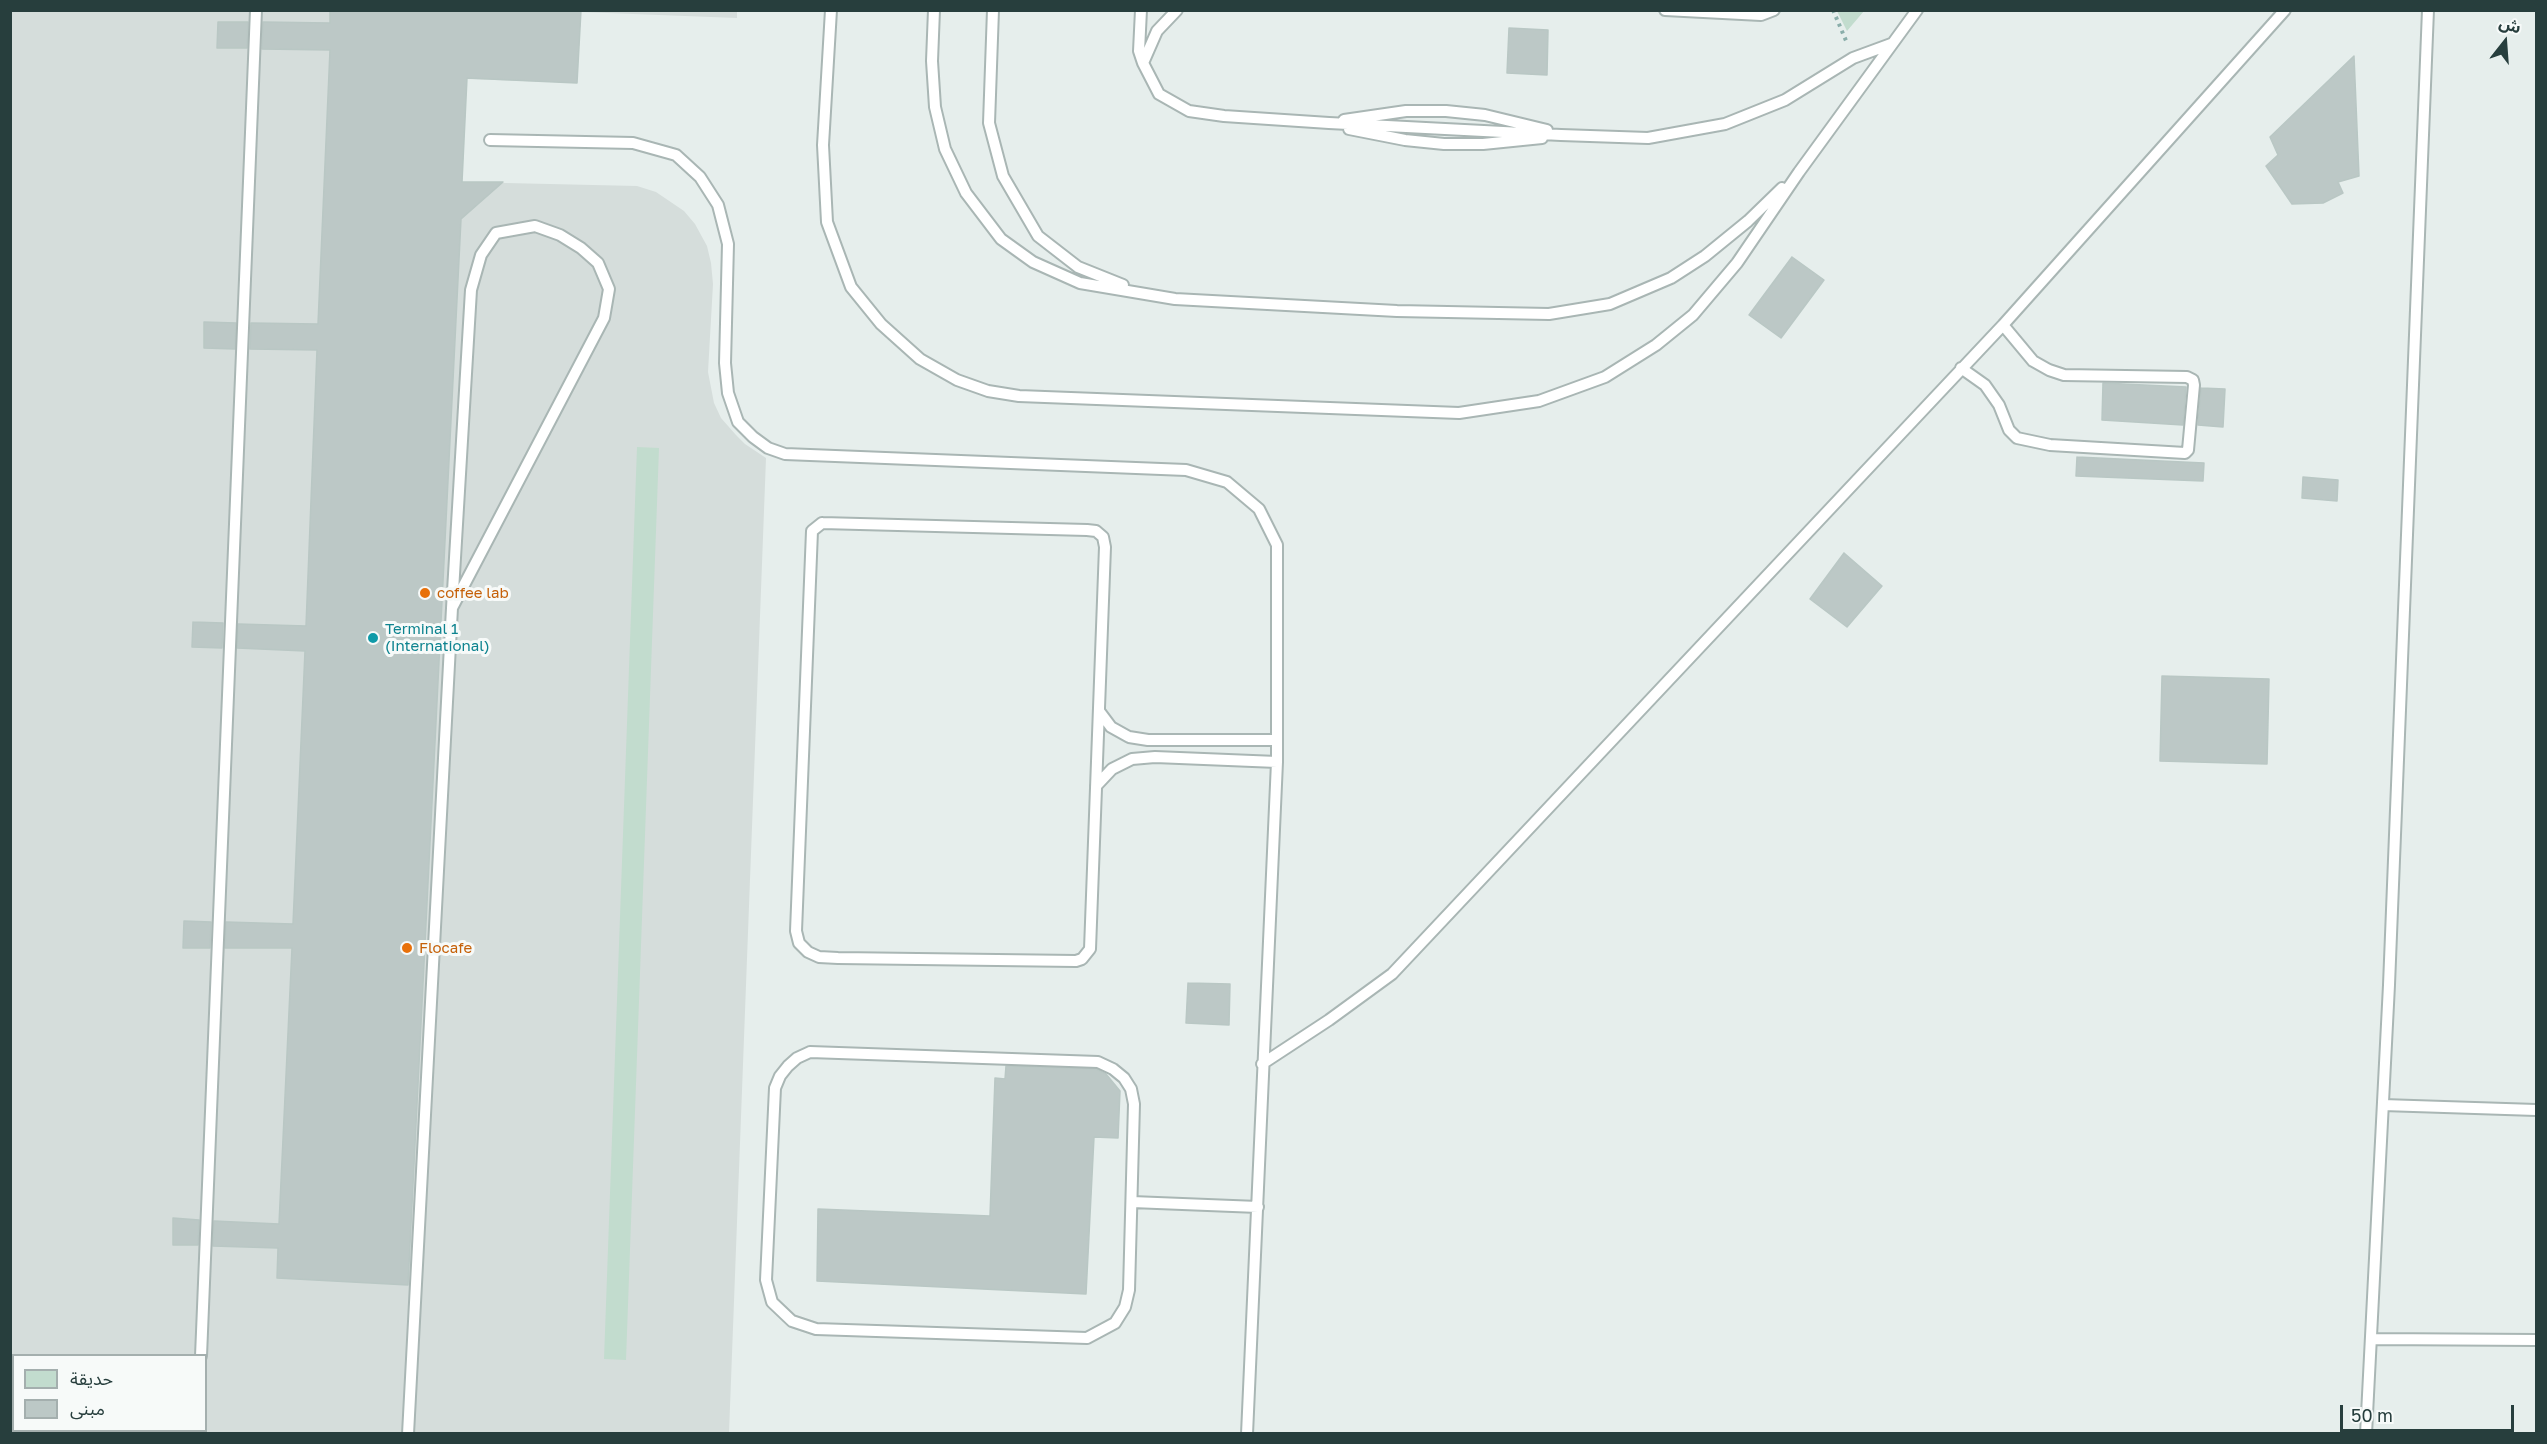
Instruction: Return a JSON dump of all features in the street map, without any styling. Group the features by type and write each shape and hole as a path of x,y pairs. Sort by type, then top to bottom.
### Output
{"lane":[{"path":"201,1354 256,10"},
{"path":"831,10 823,145 827,222 851,287 881,324 920,358 957,380 988,391 1019,396 1459,413 1539,401 1605,376 1656,345 1693,315 1737,263 1799,172 1917,10"},
{"path":"934,10 932,61 935,107 945,150 966,193 1001,239 1033,262 1080,283 1175,299 1397,311 1549,314 1610,304 1671,278 1704,256 1748,221 1799,172"},
{"path":"993,10 989,123 1003,176 1038,236 1078,267 1121,285 1175,299"},
{"path":"1141,10 1139,51 1143,63 1159,94 1189,111 1224,116 1329,123 1561,135 1648,138 1725,124 1785,100 1853,58 1892,44"},
{"path":"1143,63 1157,31 1178,10"},
{"path":"1665,10 1761,15 1774,10"},
{"path":"1262,1064 1329,1020 1392,974 2003,325 2285,10"},
{"path":"2366,1434 2383,1105 2428,10"},
{"path":"1329,123 1367,115 1406,111 1446,111 1485,115 1524,123 1561,135"},
{"path":"490,140 633,143 676,155 700,177 718,205 728,243 725,363 728,393 738,422 768,448 785,454 1186,470 1227,482 1259,509 1277,545 1277,762 1247,1434"},
{"path":"408,1434 452,608 471,290 481,255 496,232 535,226 560,235 581,248 598,263 609,289 604,318 452,608"},
{"path":"1961,368 1985,385 1999,405 2009,430 2017,438 2050,445 2185,453 2188,450 2193,380 2187,377 2064,375 2033,361 2003,325"},
{"path":"822,523 1096,531 1103,537 1105,547 1099,711 1090,949 1082,959 1076,961 819,957 808,952 800,943 796,931 812,531 822,523"},
{"path":"1099,711 1111,727 1129,737 1148,740 1277,740"},
{"path":"1096,786 1112,769 1132,759 1155,757 1277,762"},
{"path":"810,1052 1098,1062 1113,1069 1124,1078 1131,1089 1134,1104 1132,1202 1129,1290 1125,1307 1115,1323 1088,1338 816,1329 792,1321 772,1302 766,1280 775,1088 780,1076 788,1066 797,1058 810,1052"},
{"path":"2383,1105 2536,1110"},
{"path":"1132,1202 1258,1207"},
{"path":"2372,1339 2536,1340"}],"path":[{"path":"1833,10 1853,58"}],"shaded area":[{"path":"10,11 737,11 737,18 581,12 577,83 467,79 462,182 637,186 656,192 684,211 695,224 707,246 711,263 713,284 708,372 714,403 721,418 736,435 766,458 729,1433 11,1433"}],"green space":[{"path":"1837,11 1864,11 1847,31"},
{"path":"637,447 659,448 626,1360 604,1359"}],"building":[{"name":"Terminal 1 (International)","path":"330,10 581,10 577,83 467,78 462,182 503,182 461,219 408,1285 277,1278 278,1248 213,1246 214,1221 279,1224 292,948 225,948 226,922 293,924 305,651 237,648 238,624 306,626 317,350 250,349 251,323 318,324 330,50 262,49 263,22 330,23"},
{"path":"218,22 248,22 247,48 217,48"},
{"path":"1509,28 1548,30 1547,75 1507,73"},
{"path":"2354,56 2359,176 2338,182 2343,193 2323,203 2292,204 2266,166 2278,155 2270,137"},
{"path":"1792,257 1824,280 1781,338 1749,315"},
{"path":"204,322 236,323 235,349 204,348"},
{"path":"2103,383 2186,387 2183,425 2102,420"},
{"path":"2201,388 2225,389 2223,427 2198,425"},
{"path":"2077,457 2204,463 2203,481 2076,476"},
{"path":"2303,477 2338,480 2337,501 2302,498"},
{"path":"1844,553 1882,586 1847,627 1810,599"},
{"path":"193,622 223,623 222,648 192,647"},
{"path":"2162,676 2269,679 2267,764 2160,761"},
{"path":"184,921 211,922 210,948 183,948"},
{"path":"1188,983 1230,984 1229,1025 1186,1023"},
{"path":"1006,1066 1096,1069 1106,1074 1120,1091 1118,1138 1094,1137 1086,1294 817,1281 818,1209 990,1216 995,1078 1005,1079"},
{"path":"173,1218 199,1220 198,1245 173,1245"}],"place":[{"name":"coffee lab","path":"425,593"},
{"name":"Terminal 1 (International)","path":"373,638"},
{"name":"Flocafe","path":"407,948"}]}
